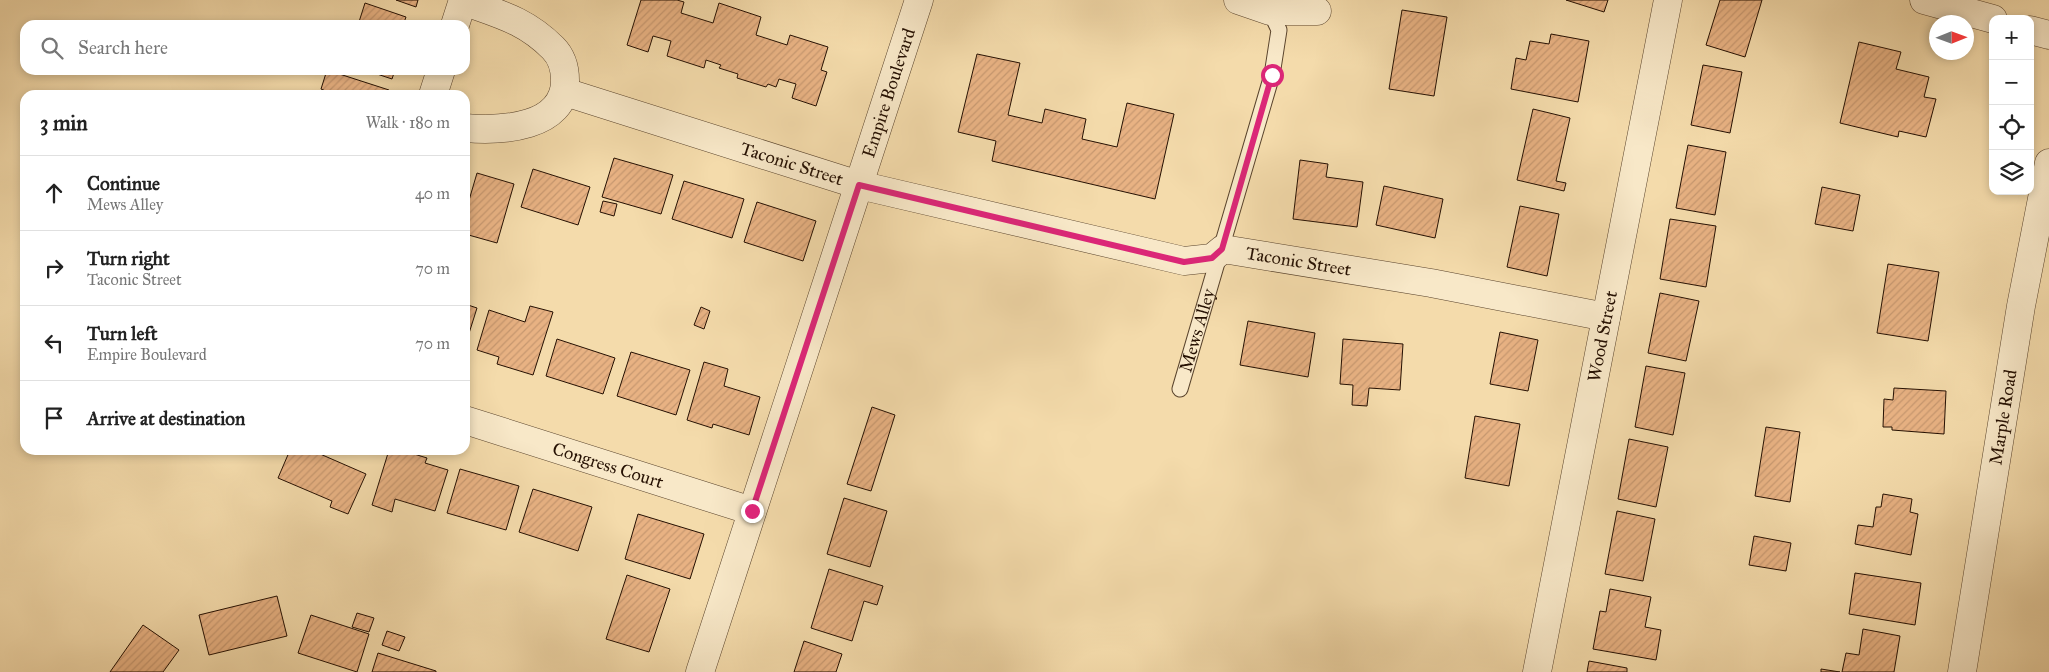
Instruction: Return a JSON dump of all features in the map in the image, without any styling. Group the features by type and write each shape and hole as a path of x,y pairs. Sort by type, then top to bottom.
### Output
{"street":[{"name":"Empire Boulevard","path":"700,672 919,0"},
{"path":"1238,0 1270,11 1318,10"},
{"name":"Wood Street","path":"1537,672 1668,0"},
{"path":"1924,0 1989,18"},
{"path":"460,9 526,24 555,50 565,68 565,92 558,108 528,126 470,128"},
{"path":"2034,31 2049,35"},
{"path":"435,90 439,75"},
{"name":"Taconic Street","path":"565,92 859,185 1184,262 1212,258 1222,249 1431,283 1606,316"},
{"name":"Marple Road","path":"1962,672 2021,306 2049,163"},
{"name":"Congress Court","path":"470,422 752,511"}],"lane":[{"name":"Mews Alley","path":"1180,389 1272,75 1279,30 1270,11"}],"building":[{"path":"396,0 418,0 416,7"},
{"path":"641,0 677,0 684,2 681,13 713,23 719,3 761,17 756,35 787,45 790,35 828,47 821,70 827,72 816,106 792,98 796,84 779,79 776,87 768,84 766,87 737,78 738,74 719,68 721,65 706,60 704,68 667,56 671,41 653,36 648,52 627,45"},
{"path":"1566,0 1608,0 1604,12"},
{"path":"1720,0 1762,0 1745,57 1706,45"},
{"path":"365,3 406,17 405,20 360,20"},
{"path":"1402,10 1447,17 1434,96 1389,89"},
{"path":"1551,34 1589,41 1578,102 1511,89 1516,58 1526,60 1530,41 1549,44"},
{"path":"1859,42 1901,52 1896,69 1929,77 1924,97 1936,99 1926,137 1899,131 1898,137 1840,123"},
{"path":"977,54 1020,63 1008,115 1042,123 1045,109 1086,119 1082,139 1117,147 1127,103 1174,114 1155,199 992,161 996,141 958,132"},
{"path":"1703,65 1742,72 1730,133 1691,125"},
{"path":"325,75 342,75 389,90 323,90 321,89"},
{"path":"380,75 393,75 392,79"},
{"path":"1533,109 1570,118 1556,181 1566,183 1564,191 1517,180"},
{"path":"1688,145 1726,152 1715,215 1676,208"},
{"path":"614,158 673,175 661,214 602,197"},
{"path":"1300,160 1328,164 1326,177 1363,182 1357,227 1293,219"},
{"path":"533,169 590,187 578,225 521,207"},
{"path":"477,173 514,184 497,243 470,235 470,197"},
{"path":"684,181 744,199 732,238 672,219"},
{"path":"1384,186 1443,199 1435,238 1376,225"},
{"path":"1822,187 1860,195 1853,231 1815,224"},
{"path":"603,201 617,204 614,216 600,212"},
{"path":"757,202 816,221 803,261 744,242"},
{"path":"1520,206 1559,214 1547,276 1507,267"},
{"path":"1670,219 1716,226 1706,287 1660,279"},
{"path":"1888,264 1939,272 1928,341 1877,333"},
{"path":"1660,293 1699,301 1686,361 1648,353"},
{"path":"470,306 477,308 470,330"},
{"path":"530,306 553,312 533,375 497,364 499,357 477,350 489,310 525,322"},
{"path":"701,307 710,311 704,329 694,325"},
{"path":"1248,321 1315,333 1308,377 1240,365"},
{"path":"1500,332 1538,340 1528,391 1490,384"},
{"path":"557,339 615,358 603,394 546,376"},
{"path":"1343,339 1403,344 1400,390 1369,388 1367,406 1352,405 1353,385 1340,384"},
{"path":"631,352 690,370 676,415 617,396"},
{"path":"704,362 728,369 724,386 760,397 749,435 713,424 712,428 687,420"},
{"path":"1646,366 1685,373 1673,435 1635,427"},
{"path":"1894,388 1946,391 1944,434 1892,430 1892,427 1883,427 1884,399 1893,400"},
{"path":"872,407 895,415 871,491 847,484"},
{"path":"1475,416 1520,424 1509,486 1465,478"},
{"path":"1766,427 1800,432 1790,502 1755,496"},
{"path":"1629,439 1668,447 1656,507 1618,499"},
{"path":"288,455 322,455 366,474 348,514 330,507 332,501 278,478"},
{"path":"387,455 417,455 427,458 425,463 448,470 435,511 395,499 392,512 372,505"},
{"path":"460,469 519,486 506,530 447,513"},
{"path":"533,489 592,507 578,551 519,532"},
{"path":"1883,494 1912,499 1910,512 1918,514 1911,555 1855,544 1858,525 1873,527 1876,507 1881,507"},
{"path":"844,498 887,511 870,567 827,554"},
{"path":"1617,511 1655,519 1643,581 1605,574"},
{"path":"638,514 704,534 690,579 625,559"},
{"path":"1754,536 1791,543 1786,571 1749,565"},
{"path":"829,569 883,586 877,605 864,601 852,641 811,628"},
{"path":"1855,573 1921,583 1915,625 1849,614"},
{"path":"627,575 670,589 649,652 606,639"},
{"path":"1610,589 1651,597 1645,627 1661,630 1656,660 1593,649 1600,611 1606,612"},
{"path":"277,596 287,636 209,655 199,615"},
{"path":"357,613 374,618 369,632 352,627"},
{"path":"311,615 369,634 357,672 298,653"},
{"path":"143,625 179,650 163,672 110,672"},
{"path":"1863,629 1900,636 1894,672 1842,672 1846,653 1859,655"},
{"path":"387,631 405,637 399,651 382,645"},
{"path":"804,641 842,654 836,672 794,672"},
{"path":"378,653 436,671 436,672 372,672"},
{"path":"1589,661 1627,668 1627,672 1587,672"},
{"path":"1821,669 1840,672 1821,672"}],"route":[{"path":"752,511 859,185 1184,262 1212,258 1222,249 1272,75"}]}
